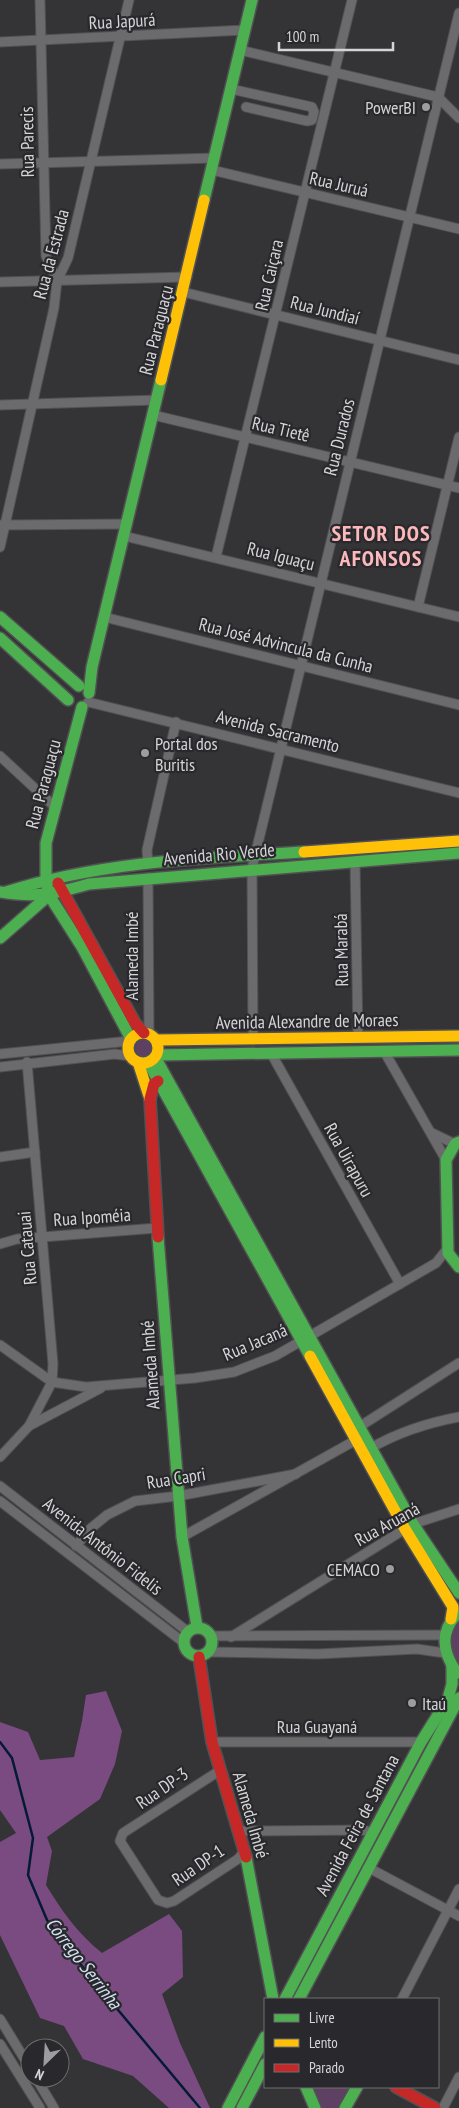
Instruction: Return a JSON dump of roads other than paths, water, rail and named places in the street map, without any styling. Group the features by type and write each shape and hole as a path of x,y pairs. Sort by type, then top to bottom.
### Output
{"main road":[{"name":"Rua Paraguaçu","path":"150,1036 135,1023 62,892 51,880 45,862 46,843 104,618 252,0"},
{"path":"0,617 82,700"},
{"path":"0,638 68,700 72,706 82,700"},
{"path":"68,700 70,690 82,700"},
{"name":"Avenida Rio Verde","path":"3,892 91,871 148,864 459,841"},
{"name":"Avenida Rio Verde","path":"0,938 49,895 89,884 252,868 459,854"},
{"path":"51,880 49,895 82,947 130,1040 128,1048 146,1058 304,1339 356,1440 446,1584 455,1616 444,1635 445,1653 455,1670"},
{"path":"3,892 25,896 49,895"},
{"path":"130,1040 139,1034 150,1036 146,1058 158,1081 304,1339 371,1448 409,1526"},
{"name":"Avenida Alexandre de Moraes","path":"150,1036 253,1040 459,1036"},
{"name":"Avenida Alexandre de Moraes","path":"146,1058 271,1053 459,1050"},
{"name":"Alameda Imbé","path":"146,1058 157,1228 189,1633"},
{"name":"Alameda Imbé","path":"150,1099 154,1084 158,1081"},
{"path":"456,1264 448,1248 446,1160 458,1142"},
{"path":"446,1584 459,1593"},
{"path":"205,1629 211,1636 212,1646 204,1654 191,1654 189,1633 205,1629"},
{"name":"Alameda Imbé","path":"204,1654 212,1742 219,1771 245,1851 273,1998"},
{"name":"Avenida Feira de Santana","path":"286,1998 421,1742 448,1699 455,1670"},
{"name":"Avenida Feira de Santana","path":"300,1998 459,1698"},
{"name":"Alameda Imbé","path":"270,1982 278,1998"},
{"path":"228,2108 264,2039"},
{"path":"242,2108 264,2066"},
{"path":"306,2088 315,2108"},
{"path":"346,2108 356,2088"},
{"path":"398,2088 435,2108"}],"street":[{"name":"Rua Parecis","path":"40,0 46,256 57,281"},
{"name":"Rua da Estrada","path":"0,547 3,525 54,308 57,281 68,258 122,38 129,0"},
{"name":"Rua Caiçara","path":"216,557 247,438 352,0"},
{"name":"Rua Durados","path":"252,868 459,13"},
{"name":"Rua Japurá","path":"0,42 122,38 245,30"},
{"path":"240,50 438,97 459,118"},
{"path":"231,89 312,108 314,112 312,120 307,122 246,107"},
{"path":"0,164 215,158"},
{"name":"Rua Juruá","path":"212,170 459,229"},
{"path":"0,282 186,277"},
{"name":"Rua Jundiaí","path":"183,292 459,360"},
{"path":"0,405 157,400"},
{"name":"Rua Tietê","path":"153,415 459,488"},
{"path":"418,607 459,436"},
{"name":"Rua Iguaçu","path":"3,525 125,530 216,557 459,617"},
{"name":"Rua José Advincula da Cunha","path":"104,618 300,664 459,705"},
{"name":"Avenida Sacramento","path":"82,700 459,793"},
{"path":"148,864 146,850 176,722"},
{"path":"0,756 56,808"},
{"name":"Rua Marabá","path":"356,861 358,1038"},
{"path":"252,868 253,1040"},
{"name":"Alameda Imbé","path":"148,878 150,1036"},
{"path":"0,1054 130,1040"},
{"path":"384,1051 446,1160"},
{"name":"Rua Uirapuru","path":"271,1053 400,1284"},
{"name":"Avenida Alexandre de Moraes","path":"0,1067 26,1062 114,1054 146,1058"},
{"name":"Rua Catauai","path":"26,1062 53,1364 52,1382 29,1426"},
{"path":"432,1133 458,1142"},
{"path":"0,1156 35,1152"},
{"name":"Rua Ipoméia","path":"0,1244 17,1239 157,1228"},
{"name":"Rua Jacaná","path":"0,1457 29,1426 104,1386 234,1372 275,1356 436,1263 448,1248"},
{"name":"Rua Jacaná","path":"436,1263 456,1264"},
{"path":"0,1346 52,1382 86,1387 104,1386"},
{"path":"359,1427 459,1363"},
{"path":"371,1448 394,1435 429,1423 459,1417"},
{"name":"Rua Capri","path":"182,1537 356,1440"},
{"name":"Rua Capri","path":"76,1546 90,1529 107,1515 135,1501 178,1496 296,1474"},
{"name":"Avenida Antônio Fidelis","path":"0,1486 189,1633"},
{"name":"Avenida Antônio Fidelis","path":"0,1501 189,1633"},
{"name":"Rua Aruaná","path":"231,1637 409,1526 459,1509"},
{"path":"211,1636 444,1635"},
{"path":"318,1637 318,1654"},
{"path":"204,1654 318,1654 417,1649 445,1653"},
{"name":"Rua Guayaná","path":"212,1742 421,1742"},
{"name":"Rua DP-3","path":"167,1903 158,1900 121,1843 123,1833 219,1771"},
{"path":"238,1831 364,1830 372,1833"},
{"name":"Rua DP-1","path":"167,1903 174,1901 222,1869 245,1851"},
{"path":"369,1868 459,1916"},
{"path":"403,1998 459,1889"},
{"path":"0,2019 20,2052"},
{"path":"0,2044 40,2108"},
{"path":"443,2108 459,2077"},
{"path":"42,2088 54,2108"}],"waterway":[{"name":"Córrego Serrinha","path":"0,1742 12,1758 33,1838 28,1875 47,1920 88,1974 200,2108"}],"place":[{"name":"PowerBI","path":"426,107"},
{"name":"Portal dos Buritis","path":"145,753"},
{"name":"CEMACO","path":"390,1569"},
{"name":"Itaú","path":"412,1703"}],"district":[{"name":"SETOR DOS AFONSOS","path":"381,546"}]}
